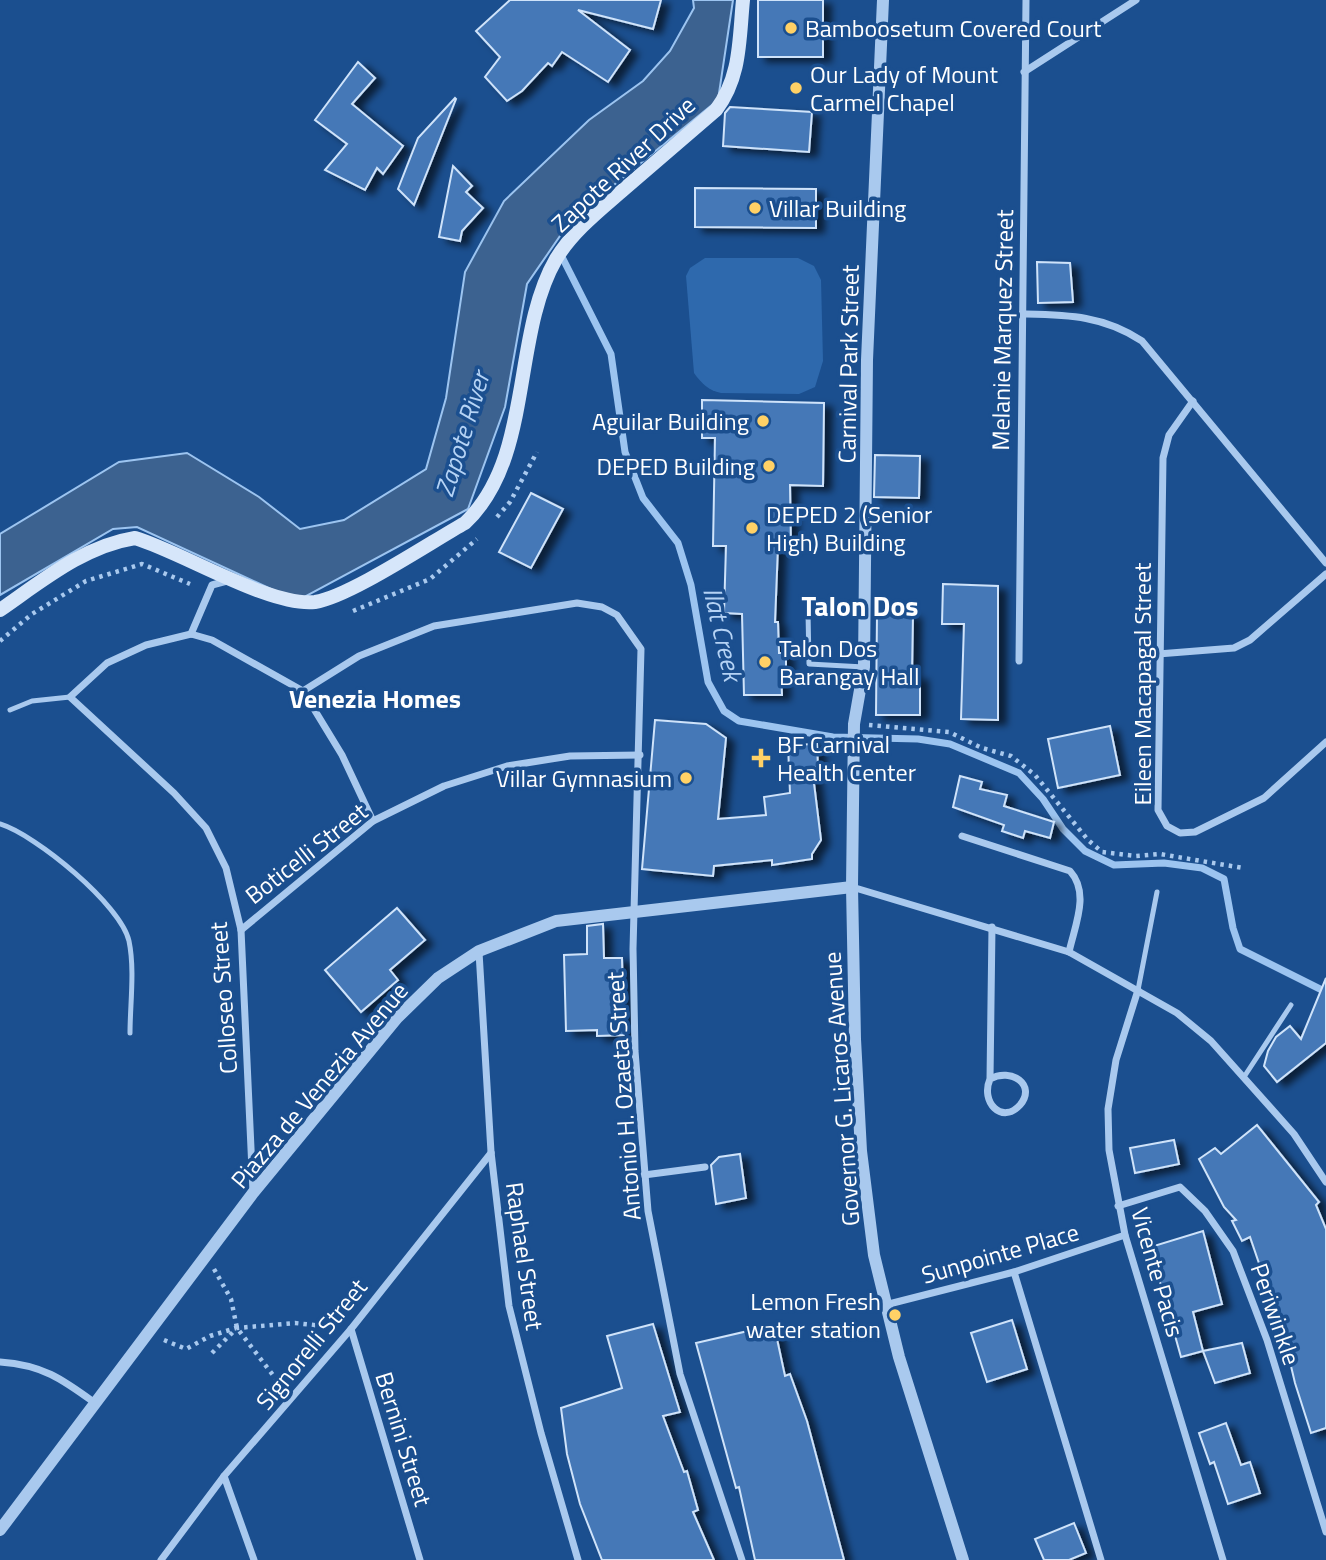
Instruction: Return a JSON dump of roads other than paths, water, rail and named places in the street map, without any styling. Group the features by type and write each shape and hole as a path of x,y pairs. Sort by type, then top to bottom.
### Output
{"main road":[{"name":"Zapote River Drive","path":"0,610 84,555 113,542 135,538 299,602 328,598 465,523 480,509 503,461 526,368 536,311 552,268 572,238 716,110 729,93 737,71 743,0"}],"street":[{"name":"Carnival Park Street","path":"855,726 864,667 867,360 883,0"},
{"name":"Melanie Marquez Street","path":"1019,661 1026,0"},
{"path":"1024,72 1136,0"},
{"path":"1022,314 1076,315 1121,327 1142,341 1326,563"},
{"name":"Eileen Macapagal Street","path":"1193,401 1169,435 1163,457 1158,654 1158,810 1167,826 1180,834 1195,832 1264,798 1326,742"},
{"path":"1158,654 1234,648 1250,640 1326,574"},
{"name":"Zapote River Drive","path":"191,634 212,585 221,580 245,583"},
{"name":"Antonio H. Ozaeta Street","path":"303,691 359,656 434,626 577,603 602,607 624,622 641,649 634,910 635,1051 644,1175 648,1211 680,1374 742,1560"},
{"path":"70,697 107,663 146,645 191,634 212,640 303,691 342,755 373,821"},
{"name":"Colloseo Street","path":"70,697 174,793 206,828 226,868 241,930 253,1193"},
{"name":"Governor G. Licaros Avenue","path":"855,726 852,887 861,1151 874,1255 885,1306 963,1560"},
{"name":"Boticelli Street","path":"241,930 373,821 444,786 508,766 570,756 640,755"},
{"path":"962,836 1070,871 1079,881 1082,892 1069,951"},
{"path":"852,887 1069,951 1138,990 1185,1020 1211,1041 1294,1134 1326,1182"},
{"name":"Piazza de Venezia Avenue","path":"0,1530 253,1193 397,1018 439,978 479,951 556,921 852,887"},
{"path":"990,1079 1001,1073 1013,1074 1022,1082 1024,1094 1020,1105 1009,1111 997,1110 988,1102 985,1090 990,1079 992,927"},
{"name":"Raphael Street","path":"479,951 491,1152 509,1306 541,1433 578,1560"},
{"name":"Vicente Pacis","path":"1138,990 1116,1059 1108,1109 1109,1150 1125,1235 1223,1560"},
{"name":"Signorelli Street","path":"161,1560 225,1476 351,1329 491,1152"},
{"path":"644,1175 705,1167"},
{"name":"Periwinkle","path":"1118,1206 1180,1187 1205,1210 1233,1251 1267,1340 1326,1532"},
{"name":"Sunpointe Place","path":"885,1306 1014,1272 1125,1235"},
{"path":"1014,1272 1101,1560"},
{"name":"Bernini Street","path":"351,1329 420,1560"},
{"path":"0,1362 19,1363 53,1372 95,1403"},
{"path":"225,1476 254,1560"}],"lane":[{"path":"864,667 809,664 808,612 865,613"},
{"path":"10,710 32,701 70,697"},
{"path":"0,824 36,844 86,884 119,917 130,948 130,1034"},
{"path":"1138,990 1157,892"},
{"path":"1244,1077 1290,1005"}],"water":[{"name":"Zapote River","path":"693,0 733,0 718,100 571,220 527,284 505,407 468,509 297,601 137,527 113,529 0,595 0,534 119,462 187,453 259,497 300,529 344,520 426,469 446,398 465,272 504,201 589,120 643,81 670,51 694,8"}],"waterway":[{"name":"Ilat Creek","path":"560,253 611,354 625,452 643,498 678,543 691,585 708,682 724,711 739,721 833,737 918,739 950,744 1019,773 1043,799 1063,829 1085,851 1114,865 1164,863 1202,868 1224,879 1233,928 1240,949 1326,992"}],"place":[{"name":"Bamboosetum Covered Court","path":"791,28"},
{"name":"Our Lady of Mount Carmel Chapel","path":"796,88"},
{"name":"Villar Building","path":"755,208"},
{"name":"Aguilar Building","path":"763,421"},
{"name":"DEPED Building","path":"769,466"},
{"name":"DEPED 2 (Senior High) Building","path":"752,528"},
{"name":"Talon Dos Barangay Hall","path":"765,662"},
{"name":"BF Carnival Health Center","path":"761,758"},
{"name":"Villar Gymnasium","path":"686,778"},
{"name":"Lemon Fresh water station","path":"895,1315"}],"district":[{"name":"Talon Dos","path":"860,605"},
{"name":"Venezia Homes","path":"375,698"}]}
